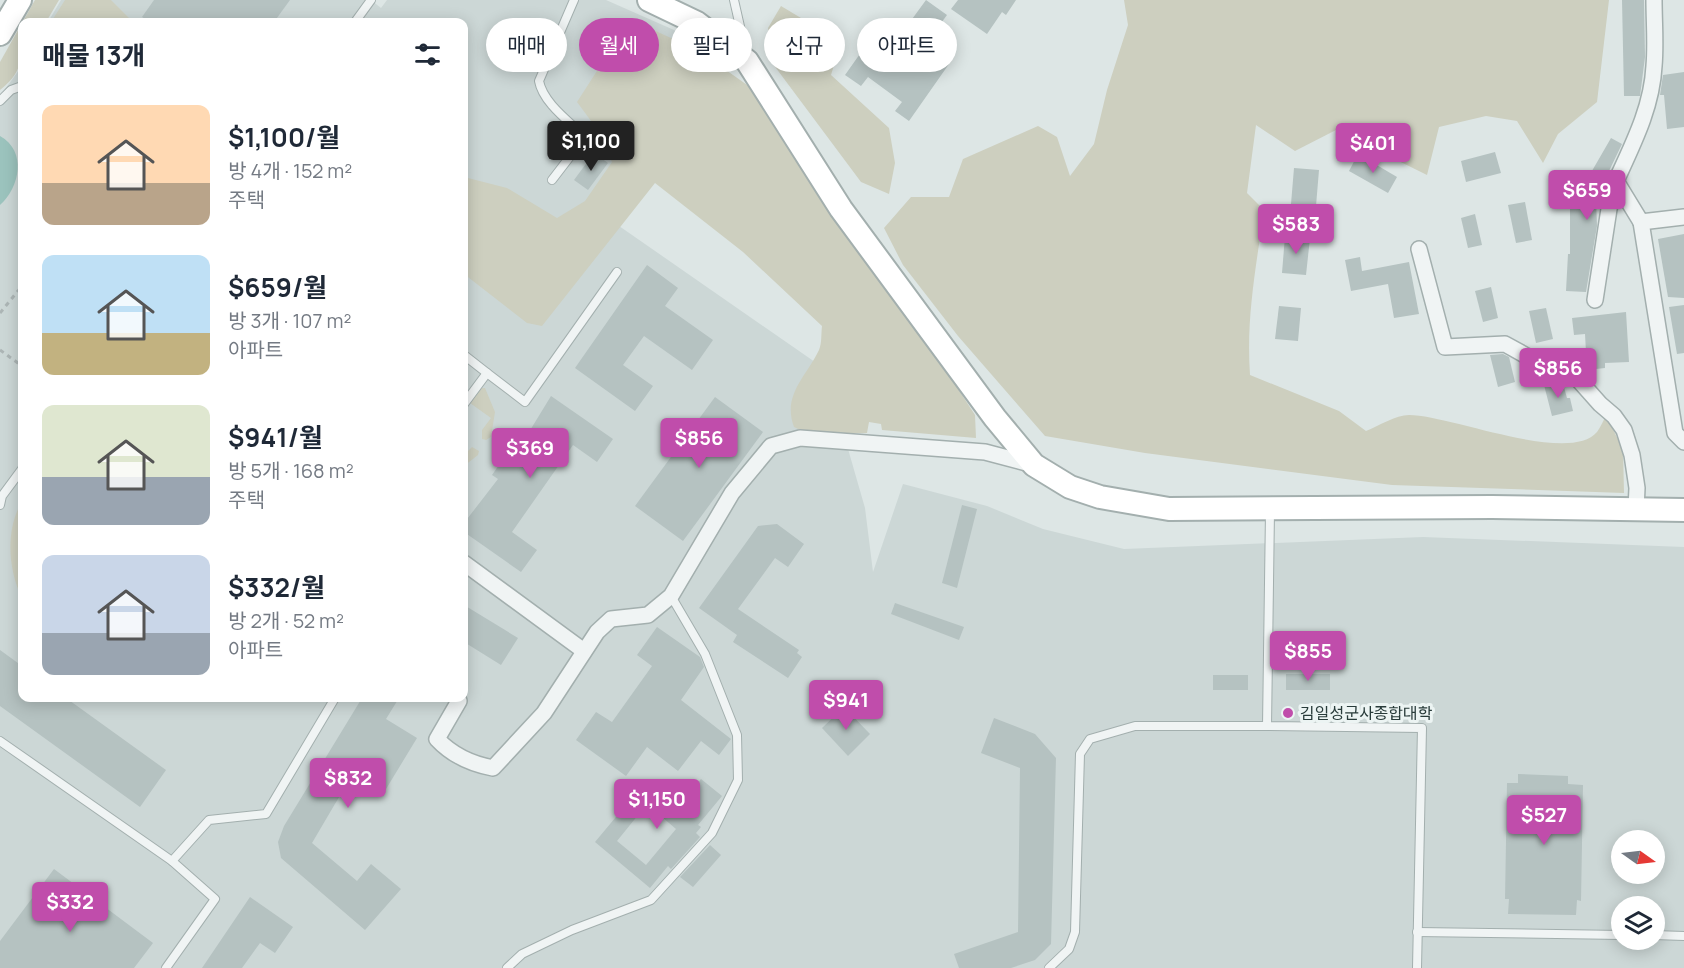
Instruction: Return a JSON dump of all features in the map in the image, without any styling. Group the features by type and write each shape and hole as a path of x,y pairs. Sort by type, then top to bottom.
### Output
{"main road":[{"path":"0,34 20,0"},
{"path":"649,0 686,18"},
{"path":"752,68 841,209 995,418 1034,465 1070,487 1100,497 1168,509 1492,507 1684,510"}],"street":[{"path":"1595,300 1609,209 1616,181 1641,128 1648,100 1654,67 1654,0"},
{"path":"1616,181 1641,222 1675,433 1684,442"},
{"path":"1641,222 1684,217"},
{"path":"1419,249 1445,347 1505,344 1532,359 1556,361 1568,368 1599,404 1614,416 1623,430 1632,455 1637,488 1636,509"},
{"path":"458,702 437,739 448,751 478,765 493,768 544,713 584,651 611,619 648,615 671,596 732,493 771,446 800,438 985,452 1034,465"},
{"path":"468,566 584,651"}],"lane":[{"path":"358,18 371,0"},
{"path":"552,180 585,137 547,99 541,91 539,81 574,0"},
{"path":"734,0 738,18"},
{"path":"0,101 11,90 18,87"},
{"path":"468,358 525,402 617,272"},
{"path":"468,399 487,373"},
{"path":"0,505 2,496 18,474"},
{"path":"1267,726 1270,509"},
{"path":"507,968 522,954 572,930 651,900 712,833 738,780 737,735 705,654 671,596"},
{"path":"172,861 209,820 266,814 333,702"},
{"path":"1048,968 1069,949 1075,932 1080,754 1090,739 1135,726 1422,728 1417,968"},
{"path":"0,741 172,861 215,899 166,968"},
{"path":"1417,932 1611,935"},
{"path":"1665,935 1684,936"}],"path":[{"path":"0,313 18,291"},
{"path":"0,350 18,363"}],"shaded area":[{"path":"35,0 59,0 48,18 25,18"},
{"path":"61,0 371,0 381,8 387,0 606,0 647,18 579,18 579,72 659,72 659,23 671,29 671,72 719,72 609,219 825,369 865,508 873,572 903,484 987,506 1043,529 1124,549 1423,537 1684,547 1684,968 0,968 0,96 18,71 18,702 468,702 468,18 50,18"},
{"path":"65,0 111,0 129,18 54,18"},
{"path":"1124,0 1609,0 1597,102 1558,134 1543,163 1517,121 1486,116 1439,127 1427,175 1336,130 1295,151 1256,125 1247,193 1264,210 1252,292 1249,354 1250,375 1339,411 1366,431 1393,419 1409,415 1428,417 1508,436 1562,443 1583,441 1597,432 1606,416 1623,449 1624,493 1392,485 1145,453 1045,436 958,336 903,265 884,228 911,197 949,197 963,159 1038,126 1057,137 1070,176 1094,144 1107,90 1128,25"},
{"path":"781,6 801,18 774,18"},
{"path":"18,30 18,68 0,90 0,62"},
{"path":"659,33 671,38 671,72 729,72 750,87 901,301 975,415 976,438 882,430 881,424 869,422 867,433 809,434 794,427 791,416 793,396 819,350 822,326 743,252 655,183 542,326 527,323 468,277 468,178 507,188 557,218 585,201 612,162 594,125 577,102 596,72 659,72"},
{"path":"779,72 832,72 831,75 889,128 895,163 889,194 861,182"},
{"path":"0,136 9,143 14,151 18,169 12,189 0,205"},
{"path":"482,388 485,388 495,412 491,437 486,440 482,439 482,430 491,418 470,403"},
{"path":"472,447 479,451 478,455 468,463 468,451"},
{"path":"18,511 18,589 10,550"}],"building":[{"path":"154,0 290,0 277,18 142,17"},
{"path":"926,0 947,15 945,18 913,18"},
{"path":"958,0 1016,0 1006,15 1002,12 987,34 951,9"},
{"path":"1622,0 1644,0 1645,57 1640,96 1624,96"},
{"path":"857,58 857,72 943,72 909,121 895,111 902,102 868,77 861,86 845,75"},
{"path":"1684,72 1684,127 1667,129 1664,95 1660,95 1663,75"},
{"path":"1611,138 1622,144 1596,198 1597,226 1586,292 1566,291 1568,254 1570,254 1570,209"},
{"path":"1495,152 1501,173 1466,182 1461,161"},
{"path":"594,153 608,163 588,190 574,180"},
{"path":"1358,154 1397,177 1388,193 1349,171"},
{"path":"1294,168 1319,170 1316,206 1291,204"},
{"path":"1525,202 1532,240 1516,243 1508,205"},
{"path":"1475,214 1482,245 1468,248 1461,218"},
{"path":"1684,234 1684,298 1668,297 1658,239"},
{"path":"1285,236 1310,238 1306,275 1282,273"},
{"path":"1360,257 1362,271 1409,262 1419,314 1394,318 1388,284 1351,291 1345,260"},
{"path":"647,265 678,288 665,306 713,340 692,370 644,336 623,365 653,386 635,411 575,368"},
{"path":"1491,287 1498,318 1483,322 1475,291"},
{"path":"1684,305 1684,353 1677,354 1669,307"},
{"path":"1279,306 1301,308 1298,341 1275,339"},
{"path":"1546,308 1553,339 1536,343 1529,311"},
{"path":"1626,312 1629,362 1605,363 1605,368 1587,370 1585,334 1574,335 1572,318"},
{"path":"1503,354 1509,357 1515,382 1498,387 1490,355"},
{"path":"1562,380 1573,411 1552,416 1544,385"},
{"path":"551,396 613,439 597,462 573,445 512,532 537,550 521,572 468,535 468,518 498,479 492,475 512,446 518,450"},
{"path":"715,397 763,432 683,541 635,506"},
{"path":"962,505 977,509 957,588 942,583"},
{"path":"777,524 804,544 788,567 775,558 738,609 799,650 797,653 802,657 788,678 733,642 737,635 699,608 758,526"},
{"path":"895,603 964,627 959,640 891,614"},
{"path":"468,607 518,638 501,665 468,644"},
{"path":"657,627 700,657 704,667 681,700 731,739 719,755 701,741 678,771 647,747 626,776 576,740 596,712 612,722 652,666 637,655"},
{"path":"0,650 18,663 18,702 72,702 166,770 140,807 0,706"},
{"path":"1286,674 1330,674 1330,690 1286,690"},
{"path":"1213,675 1248,675 1248,690 1213,690"},
{"path":"360,702 397,702 386,719 417,738 383,794 352,775 312,843 357,881 371,864 401,889 365,930 281,858 278,842 284,826"},
{"path":"844,707 870,734 848,756 822,728"},
{"path":"994,718 1035,734 1056,758 1051,944 1035,960 1011,968 959,968 954,954 1018,932 1020,768 981,753"},
{"path":"1518,774 1568,776 1568,784 1583,785 1581,901 1577,900 1576,915 1508,914 1509,899 1505,899 1507,783 1518,783"},
{"path":"701,779 722,796 698,825 701,827 696,833 700,837 671,869 668,866 650,888 595,842 646,781 677,807","holes":["647,804 676,829 646,865 617,841"]},
{"path":"710,845 721,855 693,887 680,877"},
{"path":"54,869 153,943 134,968 0,968 0,941"},
{"path":"250,897 293,927 275,953 260,943 242,968 202,968"}],"place":[{"name":"김일성군사종합대학","path":"1288,713"}]}
